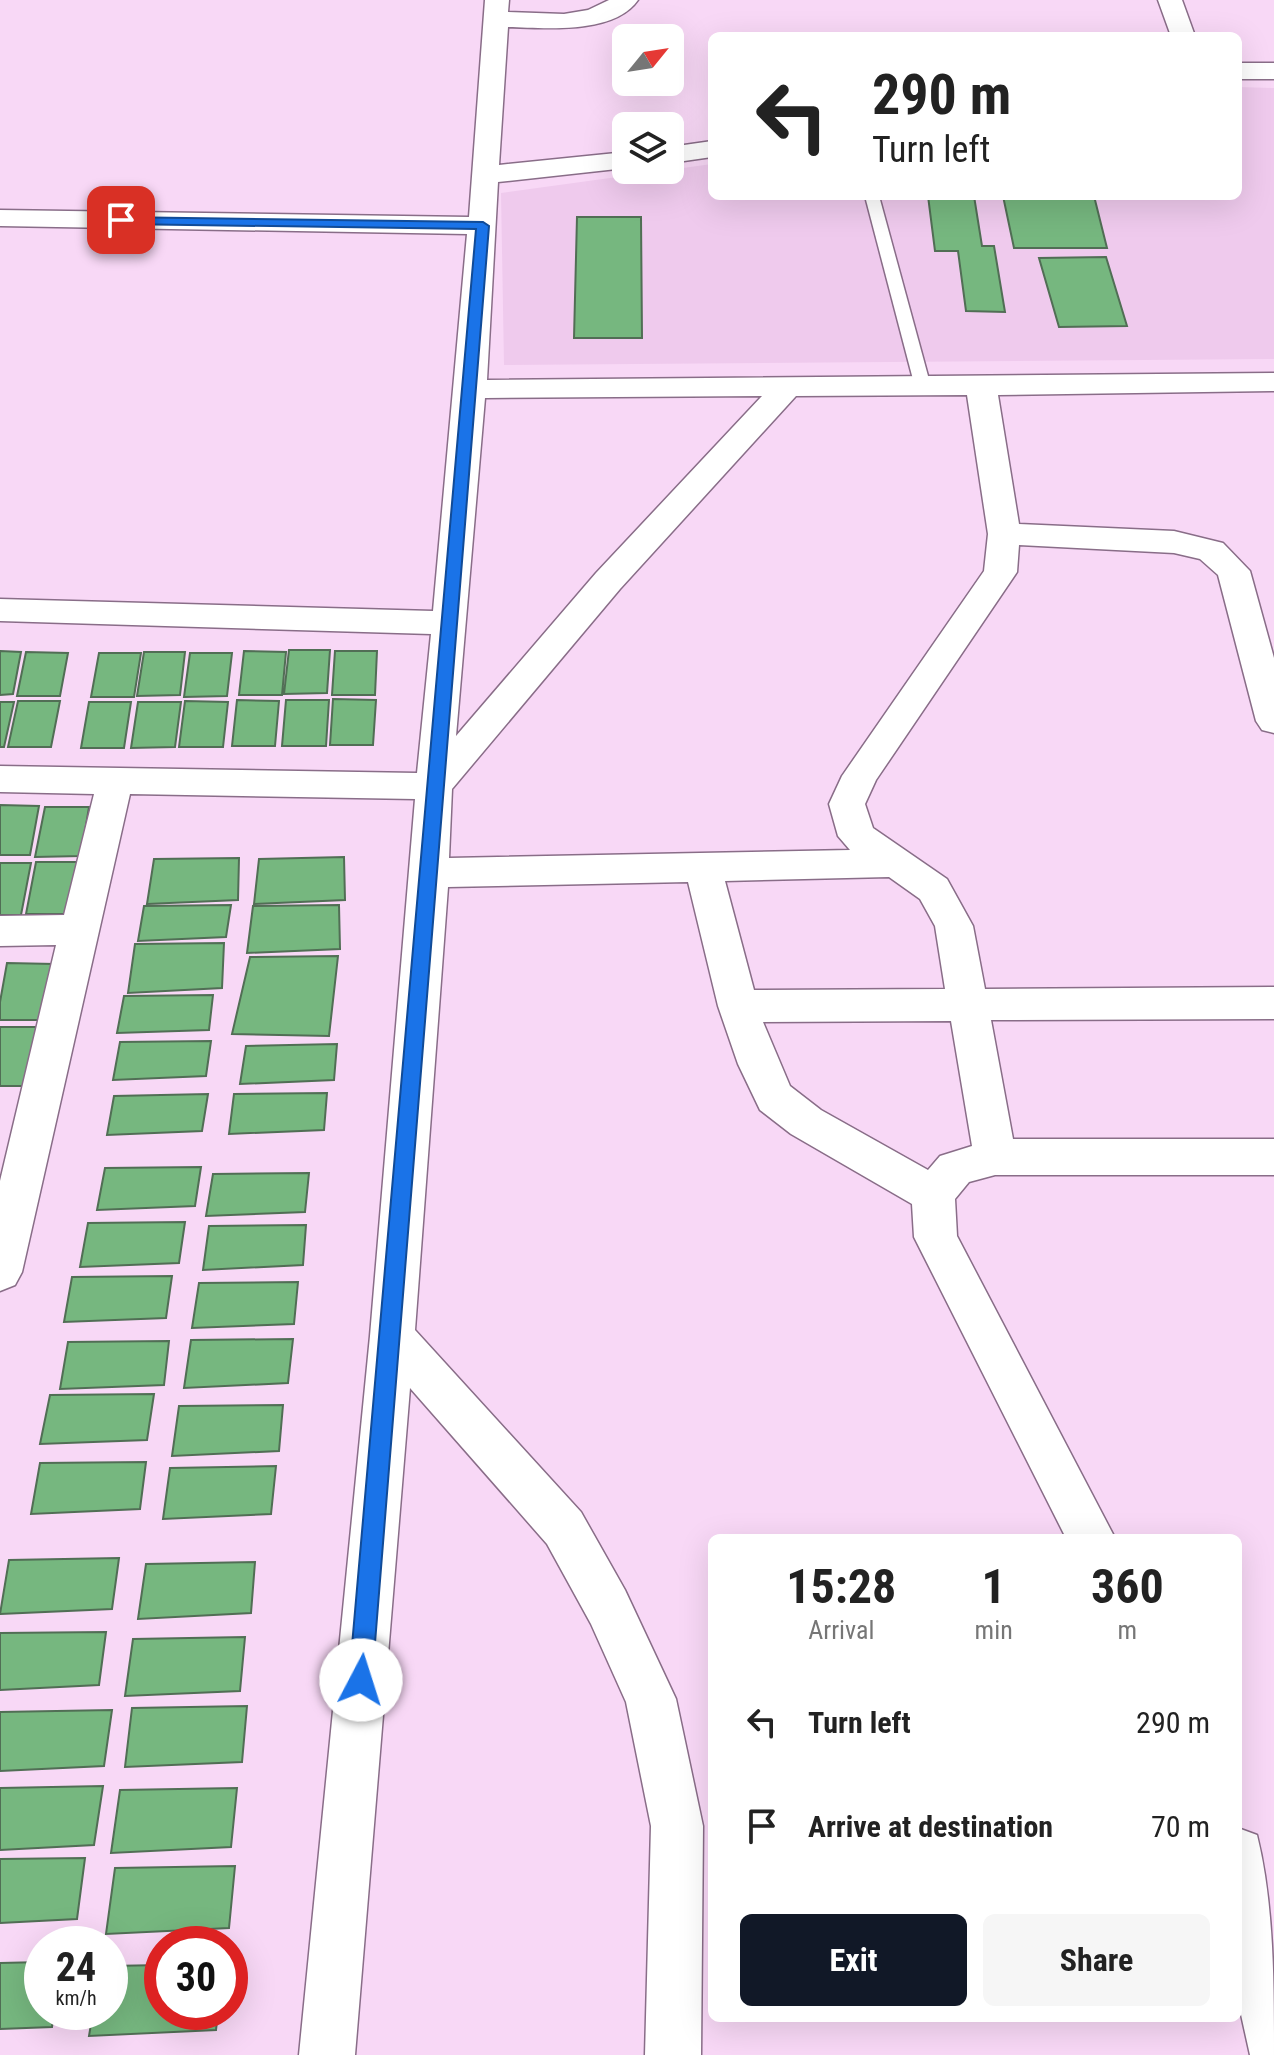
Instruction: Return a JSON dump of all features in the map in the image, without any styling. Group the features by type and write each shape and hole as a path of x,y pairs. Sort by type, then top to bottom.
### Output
{"street":[{"path":"327,2055 392,1336 430,873 434,786 471,389 496,10 588,19 613,11 626,0"},
{"path":"1170,0 1182,32"},
{"path":"1242,71 1274,71"},
{"path":"684,153 708,150"},
{"path":"486,175 612,162"},
{"path":"0,218 483,226"},
{"path":"471,389 1274,382"},
{"path":"981,386 1004,534 1000,572 860,776 847,804 857,836 934,889 954,926 995,1157"},
{"path":"434,786 608,581 788,387"},
{"path":"1004,534 1174,542 1211,551 1233,571 1274,721"},
{"path":"0,610 451,623"},
{"path":"0,779 434,786"},
{"path":"0,1272 17,1125 80,930 110,798 120,781"},
{"path":"430,873 898,863"},
{"path":"703,867 738,1006 758,1064 775,1098 806,1122 933,1194"},
{"path":"0,931 80,930"},
{"path":"738,1006 1274,1003"},
{"path":"1089,1534 936,1237 933,1194 955,1169 995,1157 1274,1157"},
{"path":"392,1336 564,1528 608,1607 651,1699 677,1826 673,2055"},
{"path":"1242,1875 1274,2047"}],"lane":[{"path":"873,200 923,387"}],"shaded area":[{"path":"1242,87 1274,88 1274,359 504,365 501,193 612,178 612,184 684,184 684,168 708,165 708,200 1242,200"}],"building":[{"path":"929,200 975,200 982,246 994,246 1005,312 966,311 958,251 935,251"},
{"path":"1004,200 1095,200 1107,248 1014,248"},
{"path":"577,217 641,217 642,338 574,338"},
{"path":"1106,257 1127,326 1059,327 1039,258"},
{"path":"289,650 330,650 327,693 284,694"},
{"path":"0,651 21,652 13,694 0,695"},
{"path":"244,651 286,652 282,695 239,695"},
{"path":"335,651 377,651 375,695 332,695"},
{"path":"26,652 68,653 60,696 17,696"},
{"path":"144,652 185,652 180,695 137,696"},
{"path":"99,653 141,653 134,697 91,697"},
{"path":"190,653 232,653 227,696 184,697"},
{"path":"333,699 376,700 373,745 330,745"},
{"path":"237,700 279,701 275,746 232,746"},
{"path":"286,700 329,700 326,746 282,746"},
{"path":"18,701 60,701 51,747 8,747"},
{"path":"185,701 228,702 223,747 179,747"},
{"path":"0,702 14,702 4,747 0,747"},
{"path":"89,702 131,702 124,748 81,748"},
{"path":"138,702 181,702 175,747 131,748"},
{"path":"0,805 39,806 30,855 0,855"},
{"path":"45,807 89,807 81,856 35,857"},
{"path":"344,857 345,900 254,904 259,859"},
{"path":"239,858 238,900 147,904 154,859"},
{"path":"36,862 81,862 72,914 26,914"},
{"path":"0,863 31,863 21,915 0,915"},
{"path":"231,905 226,937 138,941 144,906"},
{"path":"339,905 340,949 247,953 253,906"},
{"path":"224,943 222,988 128,993 135,944"},
{"path":"338,956 329,1036 232,1034 250,957"},
{"path":"7,963 54,964 45,1020 0,1020"},
{"path":"213,995 209,1030 117,1033 124,996"},
{"path":"0,1027 45,1027 35,1086 0,1086"},
{"path":"211,1041 206,1076 113,1080 120,1042"},
{"path":"337,1044 334,1080 240,1084 246,1046"},
{"path":"327,1093 324,1130 229,1134 234,1094"},
{"path":"208,1094 202,1131 107,1135 114,1096"},
{"path":"201,1167 195,1206 97,1210 105,1168"},
{"path":"309,1173 305,1212 206,1216 213,1174"},
{"path":"185,1222 179,1263 80,1267 88,1223"},
{"path":"306,1225 303,1265 203,1270 209,1226"},
{"path":"172,1276 166,1318 64,1322 72,1277"},
{"path":"298,1282 294,1324 192,1328 199,1283"},
{"path":"293,1339 288,1383 184,1388 191,1340"},
{"path":"169,1341 164,1385 60,1389 68,1342"},
{"path":"154,1394 147,1440 40,1444 50,1395"},
{"path":"283,1405 279,1451 172,1456 179,1406"},
{"path":"146,1462 140,1509 31,1514 40,1463"},
{"path":"276,1466 271,1514 163,1519 170,1468"},
{"path":"119,1558 112,1609 0,1614 9,1560"},
{"path":"255,1562 251,1613 138,1619 146,1564"},
{"path":"106,1632 99,1685 0,1690 0,1633"},
{"path":"245,1637 240,1691 125,1696 133,1639"},
{"path":"247,1706 242,1762 125,1767 132,1708"},
{"path":"112,1710 104,1766 0,1771 0,1712"},
{"path":"103,1786 94,1845 0,1850 0,1788"},
{"path":"237,1788 231,1847 111,1853 120,1790"},
{"path":"85,1858 77,1919 0,1923 0,1859"},
{"path":"235,1866 229,1926 144,1926 144,1932 128,1933 128,1926 107,1926 115,1868"},
{"path":"24,1962 24,2028 0,2029 0,1963"},
{"path":"144,1965 144,2030 216,2030 89,2036 90,2030 128,2030 128,1966"}],"route":[{"path":"121,220 483,226 361,1680"}]}
